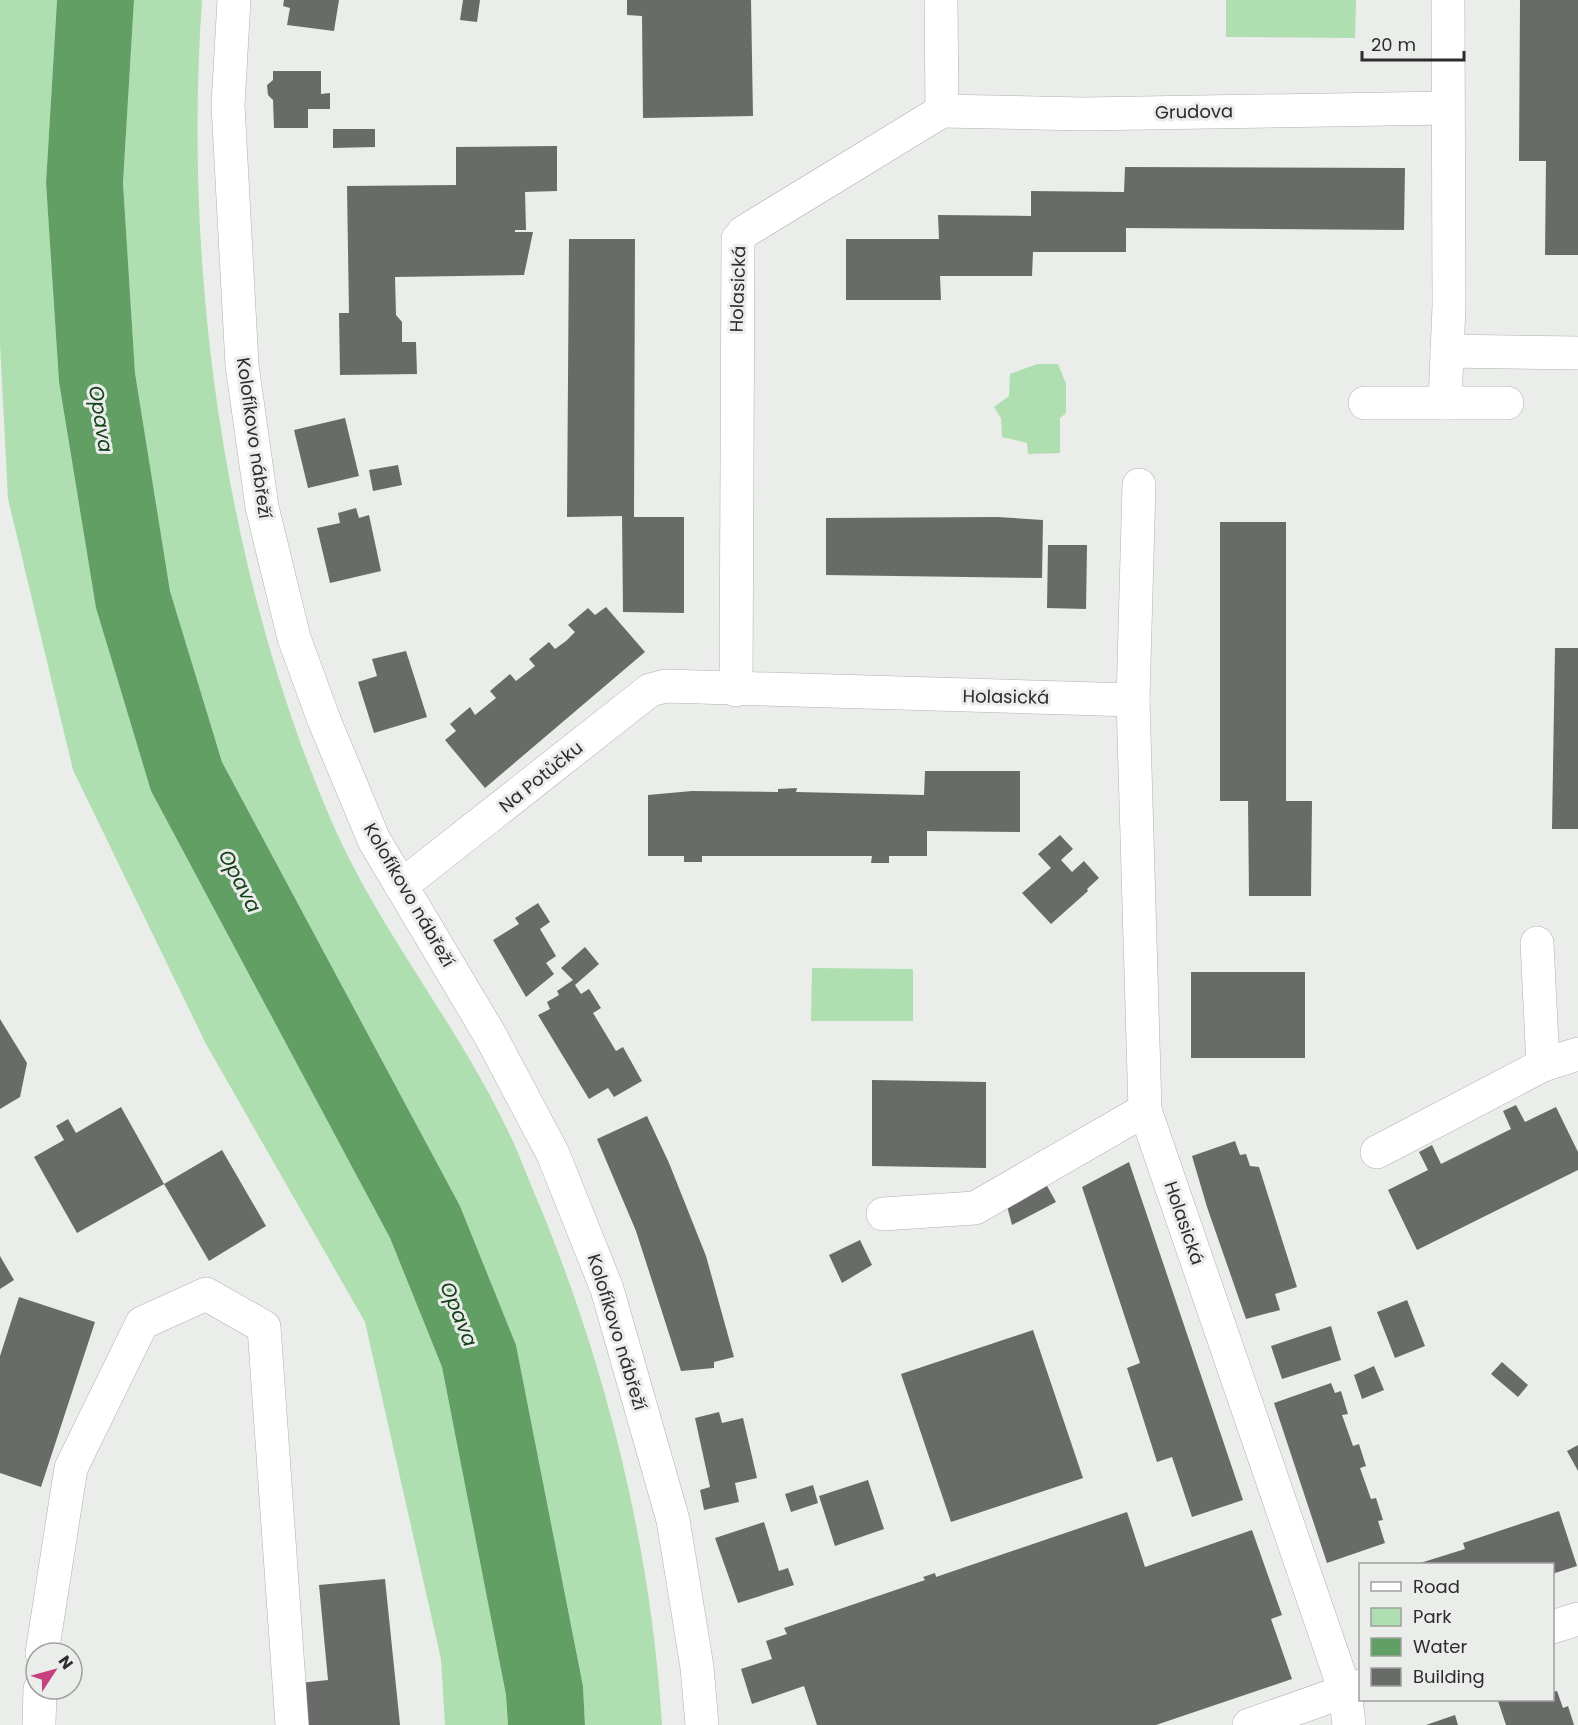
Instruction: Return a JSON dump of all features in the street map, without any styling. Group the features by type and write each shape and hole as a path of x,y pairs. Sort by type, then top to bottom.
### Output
{"street":[{"name":"Kolofíkovo nábřeží","path":"234,0 228,105 234,252 242,365 262,507 294,638 312,689 374,840 490,1035 553,1154 607,1289 673,1520 697,1666 702,1725"},
{"path":"941,0 942,111"},
{"path":"1445,403 1449,306 1446,108 1448,0"},
{"name":"Grudova","path":"942,111 1083,114 1446,108"},
{"name":"Holasická","path":"736,690 738,239 744,232 942,111"},
{"path":"1447,351 1578,353"},
{"path":"1365,403 1507,403"},
{"name":"Holasická","path":"1139,485 1132,700 1145,1110 1353,1689 1349,1725"},
{"name":"Na Potůčku","path":"401,886 650,690 666,686 687,685"},
{"name":"Holasická","path":"687,685 736,690 1132,700"},
{"path":"1537,943 1543,1065"},
{"path":"1377,1152 1543,1065 1578,1054"},
{"path":"883,1214 975,1208 1145,1110"},
{"path":"44,1641 71,1468 142,1323 206,1294 264,1327 292,1725"},
{"path":"1554,1626 1578,1619"},
{"path":"1249,1725 1353,1689"},
{"path":"39,1725 40,1701"}],"green space":[{"path":"0,0 57,0 46,183 59,382 96,608 151,791 390,1238 442,1367 506,1695 508,1725 445,1725 441,1659 365,1322 206,1044 73,770 8,499 0,344"},
{"path":"134,0 202,0 198,103 199,207 206,313 219,418 238,523 263,625 294,724 331,820 371,899 487,1089 516,1147 563,1266 605,1394 622,1460 648,1592 662,1725 585,1725 583,1685 516,1345 460,1206 222,762 170,591 135,373 123,183"},
{"path":"1226,0 1356,0 1355,38 1226,37"},
{"path":"1037,364 1058,364 1066,384 1066,413 1060,418 1060,453 1028,454 1027,443 1002,437 1001,418 994,407 1009,396 1010,374"},
{"path":"812,968 913,969 913,1021 811,1021"}],"water":[{"name":"Opava","path":"57,0 134,0 123,183 135,373 170,591 222,762 460,1206 516,1345 583,1686 585,1725 508,1725 506,1695 442,1367 390,1238 151,791 96,608 59,382 46,183"}],"building":[{"path":"284,0 339,0 334,31 287,25 290,8 283,6"},
{"path":"463,0 480,0 477,22 460,20"},
{"path":"627,0 751,0 753,116 643,118 642,16 627,15"},
{"path":"1520,0 1578,0 1578,255 1545,255 1546,161 1519,161"},
{"path":"273,71 321,71 321,94 330,93 330,109 308,109 308,128 274,128 273,100 268,95 267,85 273,80"},
{"path":"333,129 375,129 375,147 333,148"},
{"path":"557,146 557,191 525,192 526,230 515,230 515,232 533,232 524,275 395,277 396,315 402,322 402,342 416,342 417,374 340,375 339,313 349,313 347,186 456,185 456,147"},
{"path":"1125,167 1405,168 1404,230 1126,228 1126,252 1033,252 1032,276 940,276 941,300 846,300 846,239 939,239 938,215 1031,216 1031,191 1124,192"},
{"path":"569,239 635,239 634,517 684,517 684,613 623,612 622,516 567,517"},
{"path":"345,418 359,476 308,488 294,430"},
{"path":"398,465 402,485 373,491 369,470"},
{"path":"356,508 359,518 369,515 381,571 330,583 317,528 340,523 338,513"},
{"path":"997,517 1043,520 1042,578 826,575 826,518"},
{"path":"1220,522 1286,522 1286,801 1312,801 1311,896 1249,896 1248,801 1220,801"},
{"path":"1048,545 1087,545 1086,609 1047,608"},
{"path":"606,607 645,652 485,788 445,740 456,731 450,724 470,707 475,715 496,698 490,691 510,674 516,681 535,666 529,659 549,642 555,649 566,641 575,632 568,625 588,608 595,615"},
{"path":"1555,648 1578,648 1578,829 1552,829"},
{"path":"406,651 427,717 374,733 358,682 377,676 372,659"},
{"path":"925,771 1020,771 1020,832 927,831 927,856 889,856 889,863 871,863 872,856 702,856 702,862 684,862 684,856 648,856 648,795 692,791 778,792 778,789 797,788 796,792 924,795"},
{"path":"1060,835 1073,849 1061,860 1072,872 1084,861 1099,878 1051,924 1022,893 1051,868 1038,854"},
{"path":"538,903 550,922 540,929 556,956 546,963 554,974 526,997 493,940 519,924 515,918"},
{"path":"585,947 599,964 575,985 581,994 589,989 601,1008 593,1013 616,1051 623,1047 642,1081 614,1097 608,1088 589,1099 538,1015 550,1009 547,1002 559,995 557,991 573,980 561,968"},
{"path":"1191,972 1305,972 1305,1058 1191,1058"},
{"path":"0,1019 27,1063 20,1097 0,1109"},
{"path":"872,1080 986,1082 986,1168 872,1166"},
{"path":"1516,1105 1525,1122 1556,1107 1578,1152 1578,1170 1417,1250 1388,1190 1428,1170 1419,1152 1432,1145 1441,1164 1511,1129 1503,1111"},
{"path":"121,1107 164,1184 77,1233 34,1157 64,1140 56,1126 68,1119 76,1133"},
{"path":"647,1116 669,1163 706,1256 734,1357 714,1362 714,1368 681,1371 636,1231 597,1139"},
{"path":"1235,1141 1240,1155 1246,1154 1250,1166 1259,1167 1297,1287 1275,1294 1280,1310 1246,1319 1192,1156"},
{"path":"222,1150 266,1226 209,1261 164,1184"},
{"path":"1129,1162 1243,1500 1192,1517 1172,1457 1157,1462 1127,1368 1140,1363 1082,1187"},
{"path":"1046,1184 1056,1202 1012,1225 1007,1206"},
{"path":"860,1240 872,1265 842,1283 829,1255"},
{"path":"0,1256 14,1280 0,1289"},
{"path":"19,1297 95,1322 41,1487 0,1473 0,1356"},
{"path":"1407,1300 1425,1346 1395,1358 1377,1312"},
{"path":"1331,1326 1341,1360 1282,1379 1271,1346"},
{"path":"1033,1330 1083,1478 951,1522 901,1374"},
{"path":"1502,1362 1528,1385 1518,1397 1491,1374"},
{"path":"1374,1366 1384,1390 1362,1399 1354,1375"},
{"path":"1331,1383 1335,1393 1341,1391 1348,1414 1342,1415 1353,1446 1359,1444 1366,1466 1360,1468 1371,1499 1376,1498 1383,1520 1378,1521 1385,1543 1327,1563 1274,1403"},
{"path":"719,1412 722,1423 743,1418 757,1478 735,1483 739,1502 704,1510 700,1490 710,1487 695,1418"},
{"path":"1578,1445 1578,1471 1567,1451"},
{"path":"868,1480 884,1529 835,1546 819,1496"},
{"path":"813,1485 818,1503 791,1512 785,1494"},
{"path":"1559,1511 1577,1566 1554,1573 1554,1563 1420,1563 1465,1549 1463,1543"},
{"path":"1127,1512 1145,1567 1252,1530 1282,1615 1271,1619 1292,1679 1156,1725 817,1725 804,1686 752,1704 741,1669 772,1659 766,1641 787,1634 784,1628 925,1580 923,1577 935,1573 936,1577"},
{"path":"764,1522 779,1571 788,1568 794,1585 738,1603 715,1538"},
{"path":"385,1579 400,1725 305,1725 300,1683 328,1680 319,1585"},
{"path":"1557,1691 1563,1708 1568,1706 1574,1725 1506,1725 1498,1701 1554,1701 1554,1692"},
{"path":"1455,1715 1458,1725 1426,1725"}]}
